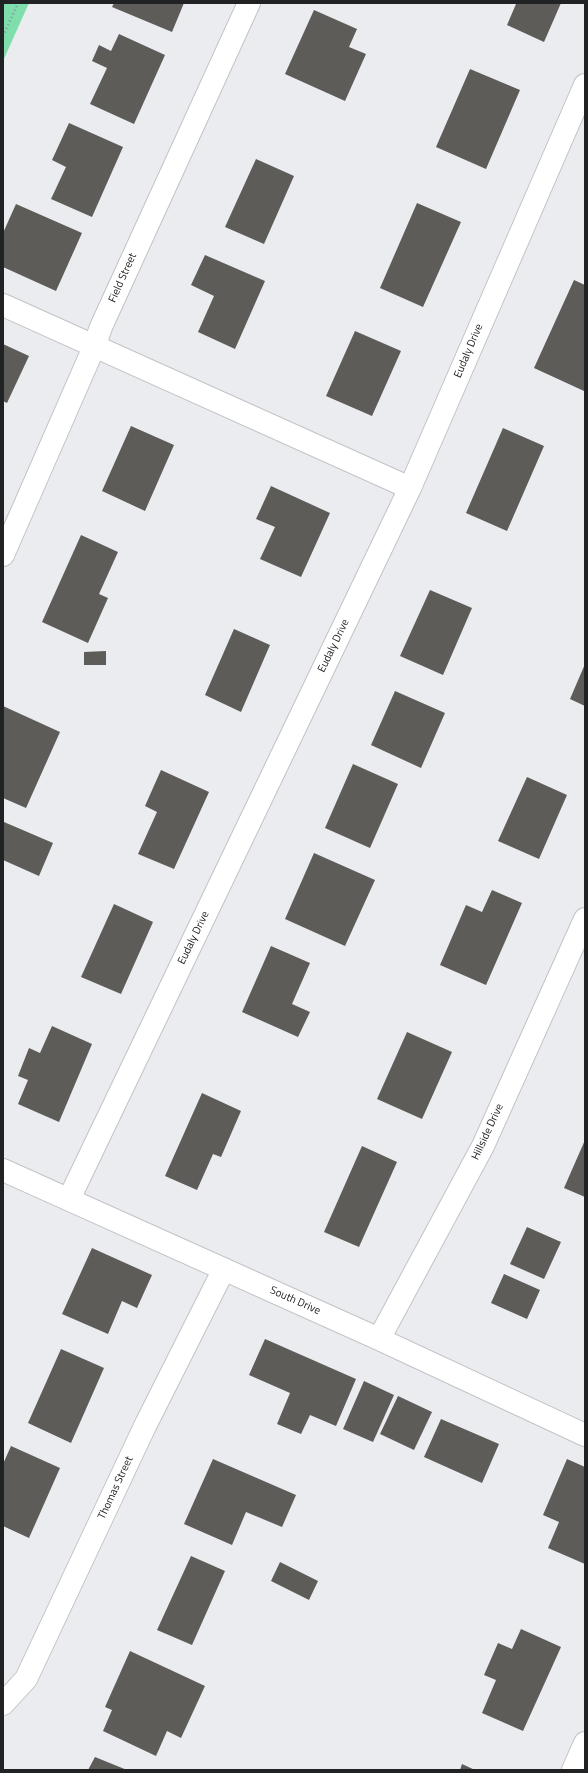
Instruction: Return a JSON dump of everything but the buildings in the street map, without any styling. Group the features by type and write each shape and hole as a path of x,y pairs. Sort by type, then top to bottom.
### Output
{"street":[{"name":"Field Street","path":"3,555 101,328 249,3"},
{"name":"Eudaly Drive","path":"69,1199 410,488 585,85"},
{"path":"3,305 410,488"},
{"name":"Hillside Drive","path":"379,1339 483,1146 585,919"},
{"name":"South Drive","path":"3,1170 379,1339 585,1434"},
{"name":"Thomas Street","path":"3,1704 26,1679 145,1426 224,1269"},
{"path":"573,1770 585,1743"}],"path":[{"path":"3,36 18,3"}],"green space":[{"path":"3,3 29,3 3,61"}]}
